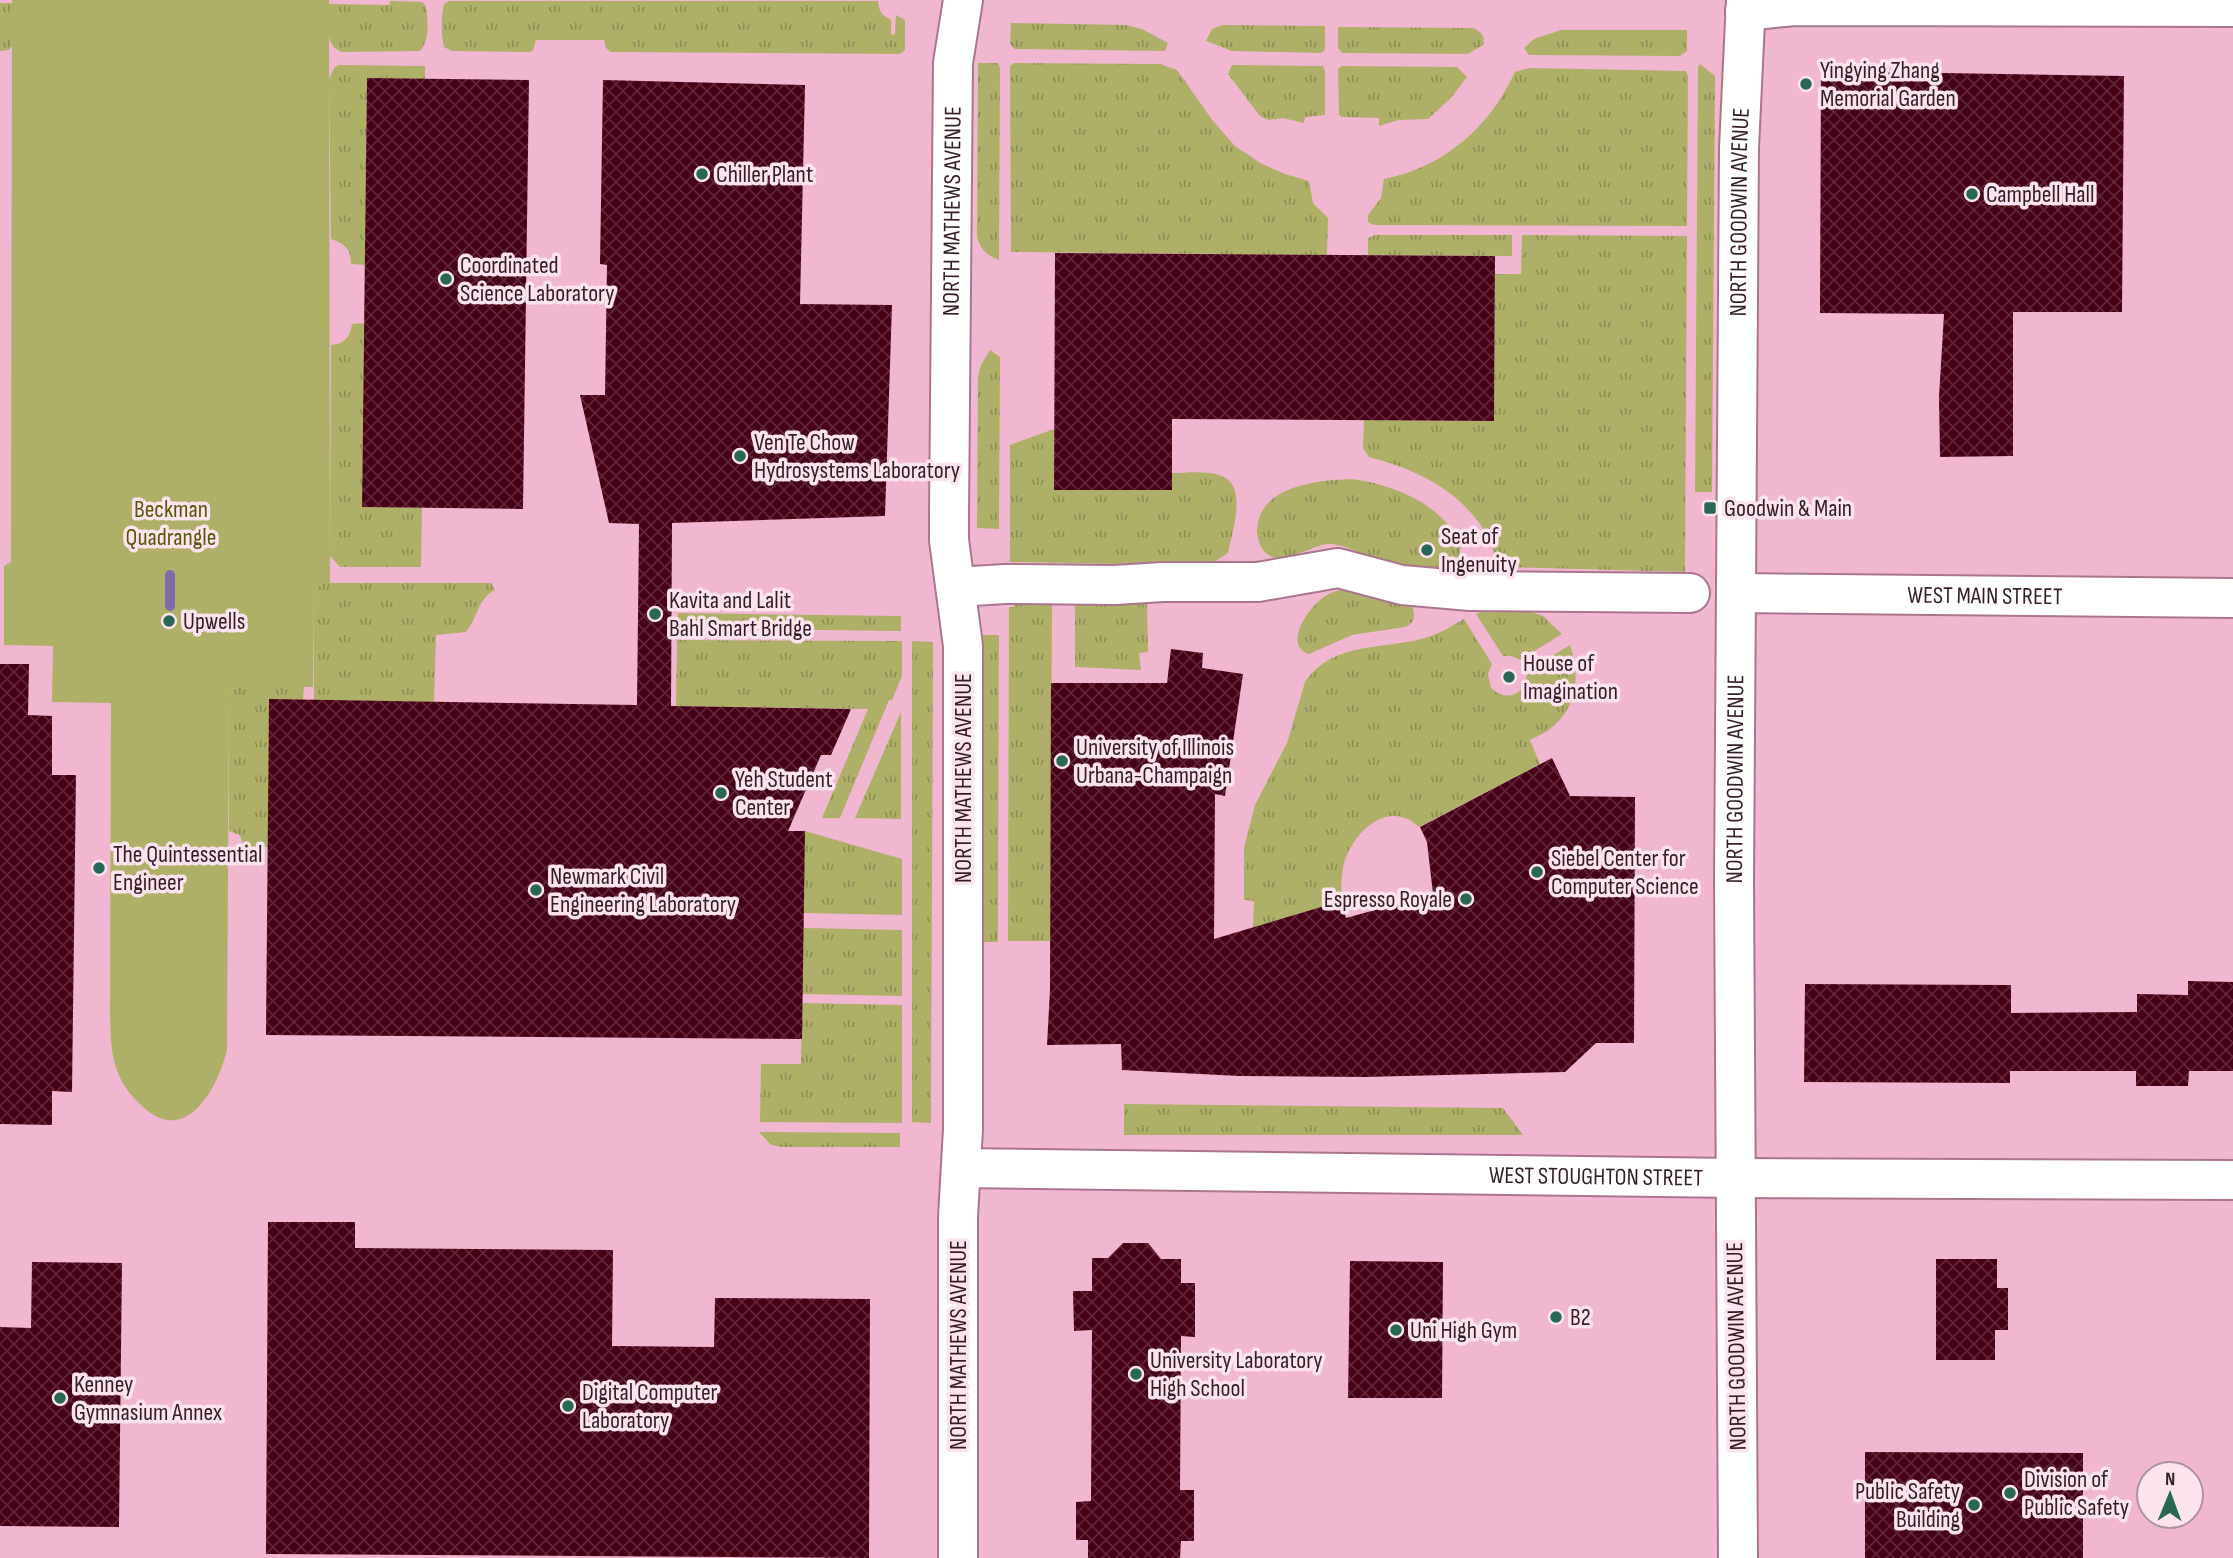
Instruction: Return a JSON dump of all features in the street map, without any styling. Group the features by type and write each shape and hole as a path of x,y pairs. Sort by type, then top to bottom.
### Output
{"street":[{"name":"NORTH MATHEWS AVENUE","path":"958,1558 958,1217 963,1129 963,646 949,540 949,515 953,63 963,0"},
{"path":"1745,5 2233,7"},
{"name":"NORTH GOODWIN AVENUE","path":"1738,1558 1734,881 1739,148 1745,5"},
{"path":"956,587 1258,582 1338,568 1402,584 1470,591 1690,593"},
{"name":"WEST MAIN STREET","path":"1737,593 2233,598"},
{"name":"WEST STOUGHTON STREET","path":"961,1168 1735,1178 2233,1180"}],"green space":[{"name":"Beckman Quadrangle","path":"12,0 329,0 330,583 319,586 313,596 313,687 236,687 229,694 227,1050 216,1081 198,1108 186,1117 173,1120 159,1118 132,1095 120,1078 112,1051 111,703 52,702 53,646 4,645 4,566 11,562"},
{"path":"390,1 422,2 426,6 427,36 420,51 342,52 336,49 328,32 329,4 389,5"},
{"path":"449,1 878,1 882,13 891,20 891,35 895,34 896,15 905,20 905,50 900,54 611,52 606,48 604,40 536,40 530,52 452,51 444,47 442,31 444,4"},
{"path":"0,3 12,3 13,44 9,50 0,51"},
{"path":"1011,23 1126,25 1142,29 1168,43 1165,51 1015,49 1010,44"},
{"path":"1222,25 1325,26 1325,50 1321,53 1232,51 1206,41 1212,29"},
{"path":"1338,27 1473,28 1482,34 1484,42 1468,54 1342,53 1338,48"},
{"path":"1561,30 1687,30 1687,51 1680,56 1529,55 1524,48 1534,39"},
{"path":"978,63 998,63 1000,68 999,260 985,251 977,236"},
{"path":"1014,63 1160,64 1177,70 1213,121 1235,146 1262,164 1309,181 1313,203 1328,218 1327,255 1011,252 1010,66"},
{"path":"1700,64 1715,76 1712,492 1695,492"},
{"path":"339,65 425,66 425,79 367,78 365,265 351,264 346,248 331,239 329,79 334,68"},
{"path":"1232,65 1323,66 1325,115 1305,117 1304,123 1283,118 1269,120 1260,116 1228,74"},
{"path":"1342,66 1457,67 1467,77 1451,98 1428,119 1399,120 1379,126 1379,118 1339,115 1338,69"},
{"path":"1529,68 1686,71 1687,226 1374,225 1368,222 1368,215 1381,198 1384,179 1426,165 1462,142 1492,111 1515,72"},
{"path":"1375,235 1512,235 1512,256 1368,255 1368,238"},
{"path":"1522,235 1687,236 1685,572 1506,567 1496,560 1490,540 1479,523 1453,496 1422,476 1369,457 1363,448 1364,420 1494,421 1495,274 1521,274"},
{"path":"364,323 362,506 422,508 421,567 340,567 330,556 331,345 346,339 352,324"},
{"path":"990,350 1000,357 999,529 977,528 978,377 981,365"},
{"path":"1054,429 1054,490 1172,490 1172,473 1210,473 1230,481 1236,499 1236,511 1228,553 1214,562 1201,564 1010,562 1010,445"},
{"path":"1352,479 1400,491 1415,498 1441,517 1460,543 1457,563 1452,568 1438,571 1395,565 1329,544 1281,558 1265,552 1259,543 1257,530 1260,515 1268,503 1293,488 1324,481"},
{"path":"324,583 491,583 495,590 485,598 466,632 436,635 434,702 314,700 313,596 317,587"},
{"path":"1359,589 1412,605 1413,621 1405,627 1352,635 1309,654 1301,649 1298,632 1316,604 1334,592"},
{"path":"1147,599 1148,652 1139,653 1141,670 1075,667 1075,604 1113,604"},
{"path":"1014,602 1052,603 1050,941 1008,941 1009,607 1014,607"},
{"path":"1521,608 1543,616 1562,634 1520,660 1503,656 1476,614 1487,610"},
{"path":"678,613 901,616 901,631 677,628"},
{"path":"1464,619 1492,664 1488,674 1491,688 1504,695 1515,694 1524,685 1527,671 1570,645 1576,675 1575,689 1565,714 1544,733 1530,740 1540,764 1419,827 1407,819 1394,816 1374,822 1350,848 1343,868 1341,901 1268,923 1268,930 1253,930 1254,901 1244,900 1244,848 1255,805 1287,743 1305,682 1316,669 1344,653 1425,638"},
{"path":"977,635 999,635 998,942 976,942"},
{"path":"677,640 902,641 902,676 892,700 889,700 840,818 822,818 868,709 676,706"},
{"path":"912,641 933,642 931,1123 912,1122"},
{"path":"236,687 304,687 303,700 269,700 268,847 244,847 240,835 229,831 229,694"},
{"path":"901,712 901,819 855,818"},
{"path":"805,831 902,859 902,915 803,913"},
{"path":"803,928 902,930 902,996 802,994"},
{"path":"802,1003 902,1005 902,1123 760,1122 761,1064 801,1064"},
{"path":"1124,1104 1503,1108 1523,1135 1124,1135"},
{"path":"759,1132 900,1133 900,1147 782,1147 771,1145"}],"building":[{"name":"Campbell Hall","path":"1821,71 2124,76 2122,312 2013,312 2013,456 1940,457 1939,397 1944,314 1820,313"},
{"name":"Coordinated Science Laboratory","path":"367,78 529,80 523,509 362,507"},
{"path":"603,80 805,85 800,304 892,305 885,516 672,523 671,706 851,709 831,755 821,755 788,831 805,831 802,1039 266,1035 269,699 637,705 639,524 609,523 580,395 605,395 607,265 600,264"},
{"path":"1055,253 1495,256 1494,421 1172,419 1172,490 1054,490"},
{"name":"Siebel Center for Computer Science","path":"1171,649 1203,653 1202,668 1243,674 1225,796 1215,794 1214,939 1341,901 1346,918 1433,894 1427,842 1420,827 1552,758 1570,796 1635,797 1634,1043 1596,1043 1565,1072 1365,1077 1239,1076 1122,1070 1121,1044 1047,1045 1050,990 1051,683 1167,683"},
{"path":"0,664 29,664 28,715 52,716 52,775 76,775 72,1092 52,1091 52,1125 0,1124"},
{"path":"2188,981 2233,982 2233,1071 2189,1071 2188,1086 2136,1086 2136,1071 2010,1071 2010,1083 1804,1082 1805,984 2011,985 2011,1013 2137,1012 2137,994 2188,995"},
{"name":"Digital Computer Laboratory","path":"268,1222 355,1222 355,1248 613,1250 612,1346 714,1347 715,1298 870,1299 869,1558 266,1554"},
{"name":"University Laboratory High School","path":"1123,1243 1148,1243 1161,1259 1181,1259 1181,1283 1195,1283 1195,1337 1181,1336 1180,1490 1194,1490 1194,1541 1181,1541 1180,1558 1088,1558 1088,1540 1076,1540 1076,1502 1091,1501 1092,1330 1074,1331 1073,1291 1092,1291 1092,1258 1108,1258"},
{"path":"1936,1259 1997,1259 1997,1288 2008,1288 2008,1330 1995,1330 1995,1360 1936,1360"},
{"name":"Uni High Gym","path":"1350,1261 1443,1262 1442,1398 1348,1398"},
{"name":"Kenney Gymnasium Annex","path":"32,1262 122,1263 119,1527 0,1526 0,1327 31,1328"},
{"name":"Public Safety Building","path":"1865,1452 2083,1453 2083,1558 1865,1558"}],"waterway":[{"path":"170,575 170,606"}],"place":[{"name":"Yingying Zhang Memorial Garden","path":"1806,84"},
{"name":"Chiller Plant","path":"702,174"},
{"name":"Campbell Hall","path":"1972,194"},
{"name":"Coordinated Science Laboratory","path":"446,279"},
{"name":"Ven Te Chow Hydrosystems Laboratory","path":"740,456"},
{"name":"Goodwin & Main","path":"1710,508"},
{"name":"Seat of Ingenuity","path":"1427,550"},
{"name":"Kavita and Lalit Bahl Smart Bridge","path":"655,614"},
{"name":"Upwells","path":"169,621"},
{"name":"House of Imagination","path":"1509,677"},
{"name":"University of Illinois Urbana-Champaign","path":"1062,761"},
{"name":"Yeh Student Center","path":"721,793"},
{"name":"The Quintessential Engineer","path":"99,868"},
{"name":"Siebel Center for Computer Science","path":"1537,872"},
{"name":"Newmark Civil Engineering Laboratory","path":"536,890"},
{"name":"Espresso Royale","path":"1466,899"},
{"name":"B2","path":"1556,1317"},
{"name":"Uni High Gym","path":"1396,1330"},
{"name":"University Laboratory High School","path":"1136,1374"},
{"name":"Kenney Gymnasium Annex","path":"60,1398"},
{"name":"Digital Computer Laboratory","path":"568,1406"},
{"name":"Division of Public Safety","path":"2010,1493"},
{"name":"Public Safety Building","path":"1974,1505"}]}
